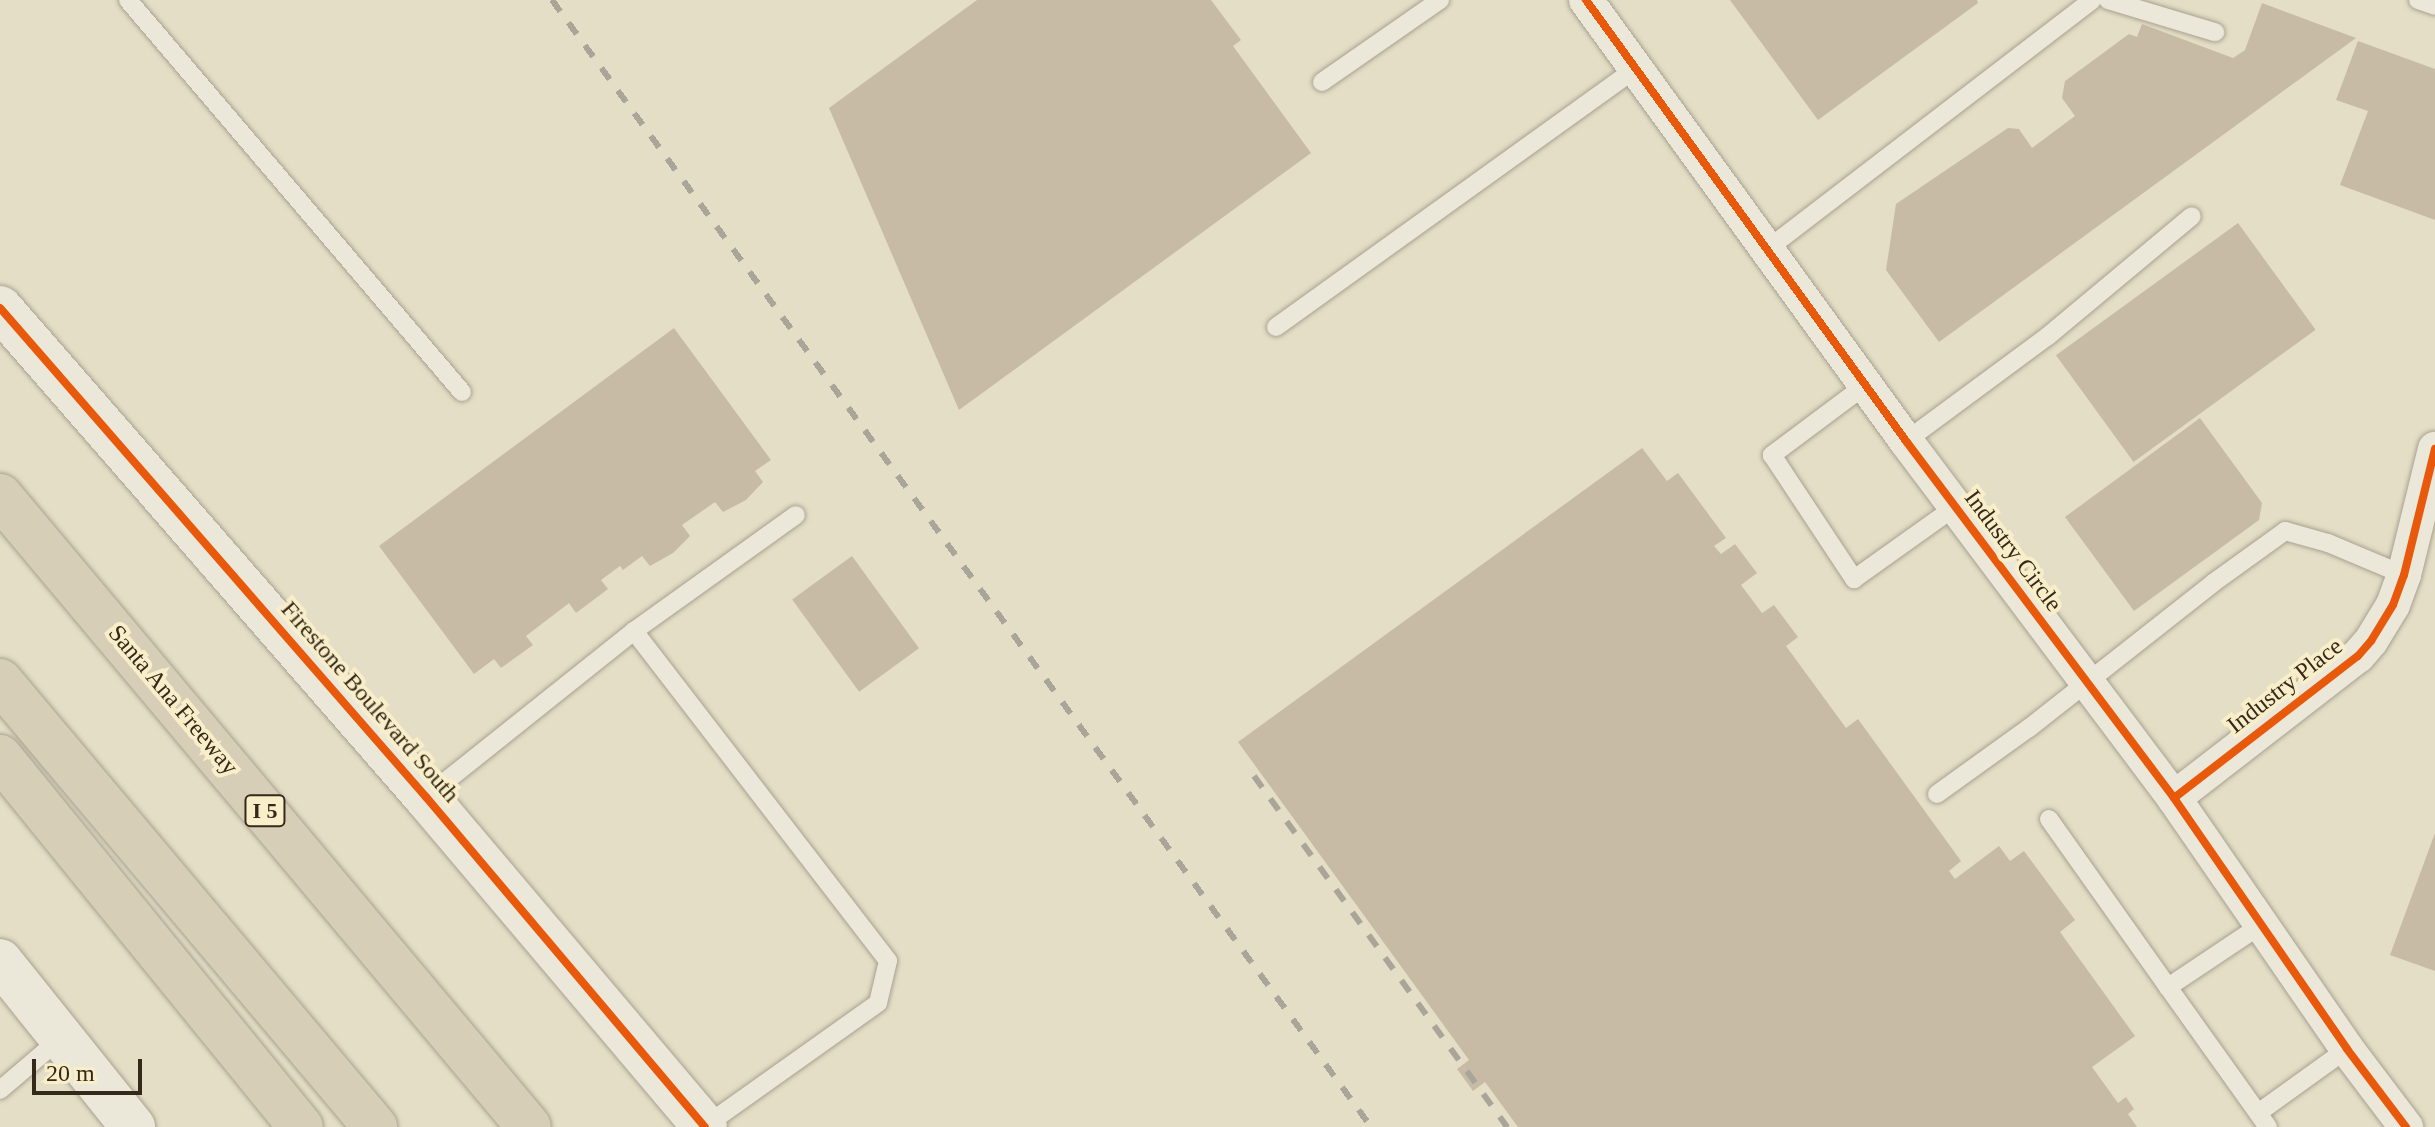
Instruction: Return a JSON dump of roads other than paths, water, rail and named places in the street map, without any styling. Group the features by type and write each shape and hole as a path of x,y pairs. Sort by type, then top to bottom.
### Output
{"highway":[{"name":"Santa Ana Freeway","path":"0,496 529,1127"},
{"path":"0,681 375,1127"},
{"path":"0,757 301,1127"}],"street":[{"name":"Industry Circle","path":"1586,0 1769,248 1906,441 2174,798 2347,1049 2406,1127"},
{"name":"Firestone Boulevard South","path":"0,308 426,797 705,1127"},
{"name":"Industry Place","path":"2174,798 2358,656 2382,625 2404,575 2435,449"},
{"path":"3,970 133,1127"}],"lane":[{"path":"128,0 462,392"},
{"path":"1322,82 1440,0"},
{"path":"1769,248 2092,0"},
{"path":"2108,0 2215,32"},
{"path":"2418,0 2435,6"},
{"path":"1276,327 1635,69"},
{"path":"1906,441 2048,336 2192,216"},
{"path":"1867,384 1772,455 1854,579 1955,507"},
{"path":"426,797 634,631 796,515"},
{"path":"1937,794 2285,531 2328,543 2404,575"},
{"path":"634,631 888,961 878,1003 705,1127"},
{"path":"2049,819 2263,1120 2347,1049"},
{"path":"2168,987 2261,925"},
{"path":"0,1090 61,1038"}],"railway":[{"path":"552,0 1371,1127"},
{"path":"1254,776 1507,1127"}]}
